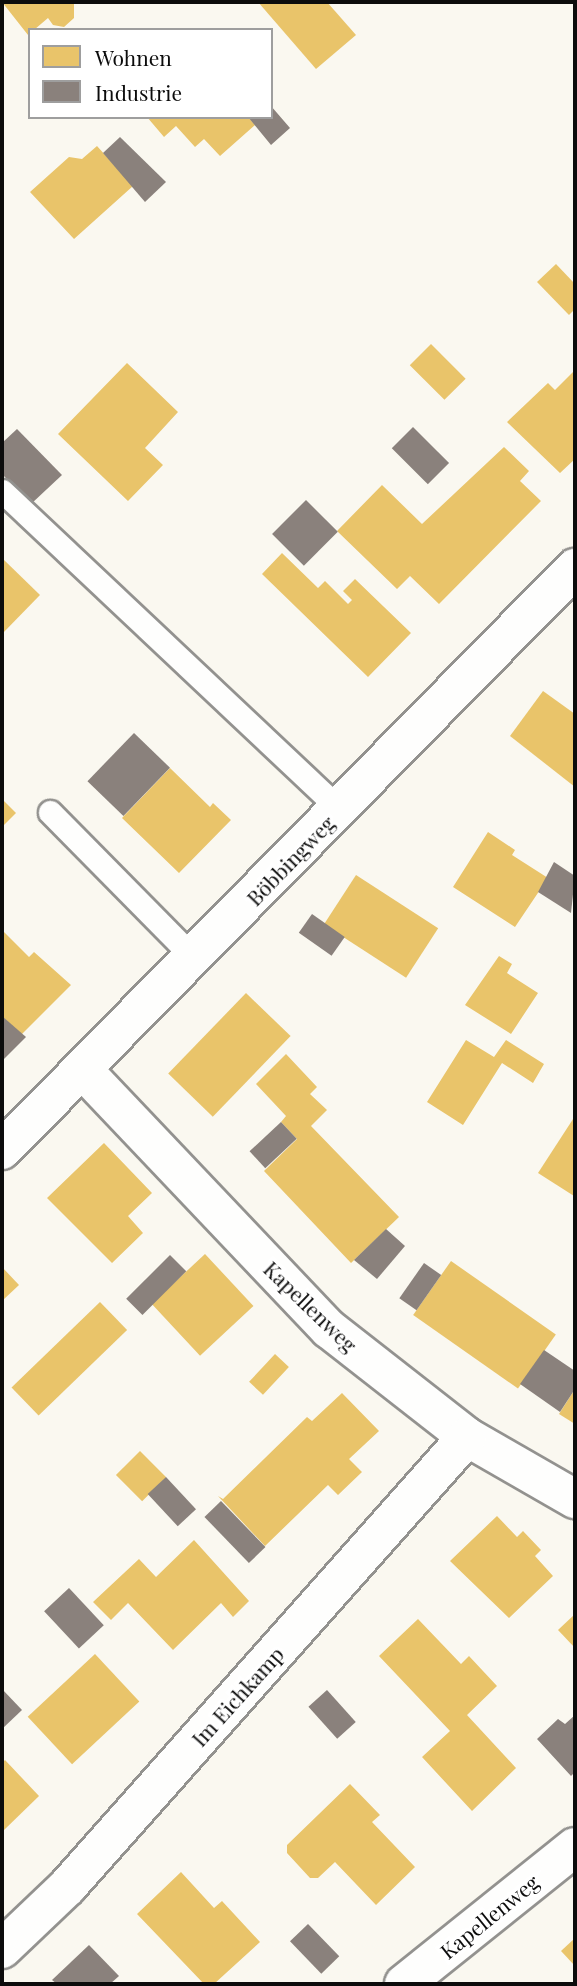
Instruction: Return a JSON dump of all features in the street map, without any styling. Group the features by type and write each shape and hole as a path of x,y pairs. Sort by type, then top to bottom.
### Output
{"street":[{"name":"Böbbingweg","path":"2,1150 194,958 575,568"},
{"name":"Kapellenweg","path":"83,1070 330,1329 467,1437 575,1499"},
{"name":"Im Eichkamp","path":"2,1949 67,1887 467,1437"},
{"name":"Kapellenweg","path":"404,1984 575,1847"}],"lane":[{"path":"2,491 340,808"},
{"path":"50,812 194,958"}],"building: Wohnen":[{"path":"2,2 74,2 74,18 64,27 53,25 48,18 36,28 28,28 28,35"},
{"path":"258,2 327,2 356,35 316,69"},
{"path":"149,119 250,119 255,125 220,156 204,139 195,147 176,126 164,137"},
{"path":"97,146 133,186 74,239 30,192 69,157 82,159"},
{"path":"556,264 575,284 575,309 569,315 537,282"},
{"path":"431,344 466,379 444,400 410,365"},
{"path":"127,363 178,412 145,448 163,465 128,501 58,434"},
{"path":"575,370 575,459 560,473 507,422 548,383 555,390"},
{"path":"504,447 529,471 520,481 541,501 439,604 410,576 397,589 337,531 382,485 422,524"},
{"path":"282,553 318,588 325,581 348,604 352,600 343,591 355,579 411,633 368,677 262,574"},
{"path":"2,558 40,595 2,634"},
{"path":"543,691 575,714 575,787 510,736"},
{"path":"170,768 210,807 213,803 231,820 179,873 122,818"},
{"path":"2,799 16,813 2,827"},
{"path":"488,832 515,850 512,855 548,878 515,927 453,887"},
{"path":"356,875 438,928 406,978 324,924"},
{"path":"2,930 29,957 34,952 71,985 21,1035 2,1016"},
{"path":"499,956 512,964 507,973 538,993 511,1034 465,1005"},
{"path":"246,993 291,1036 213,1117 168,1074"},
{"path":"466,1040 494,1057 506,1040 544,1064 533,1083 502,1063 463,1125 427,1102"},
{"path":"286,1054 317,1087 310,1094 327,1110 311,1126 399,1217 351,1263 264,1171 297,1139 281,1122 286,1116 256,1084"},
{"path":"575,1116 575,1195 574,1196 538,1173"},
{"path":"104,1143 152,1193 128,1216 143,1233 112,1263 47,1198"},
{"path":"205,1254 253,1306 200,1356 152,1304"},
{"path":"451,1261 556,1334 518,1388 413,1315"},
{"path":"2,1267 19,1285 2,1301"},
{"path":"100,1302 127,1330 39,1415 12,1387"},
{"path":"275,1354 289,1367 263,1395 249,1382"},
{"path":"575,1389 575,1424 559,1414"},
{"path":"342,1393 379,1431 349,1459 362,1472 338,1495 328,1485 265,1546 218,1496 223,1499 307,1417 312,1421"},
{"path":"140,1451 166,1477 142,1501 116,1475"},
{"path":"497,1516 517,1537 523,1531 541,1550 535,1556 553,1576 509,1618 450,1561"},
{"path":"194,1540 249,1601 233,1617 221,1603 173,1650 128,1603 111,1620 93,1602 139,1559 156,1577"},
{"path":"575,1614 575,1648 558,1630"},
{"path":"418,1619 461,1664 469,1656 497,1686 467,1715 516,1768 472,1811 422,1757 450,1731 379,1656"},
{"path":"95,1654 139,1702 72,1764 28,1717"},
{"path":"5,1760 39,1796 2,1832 2,1763"},
{"path":"350,1784 380,1815 372,1822 415,1867 376,1905 335,1862 318,1878 310,1878 287,1853 287,1845"},
{"path":"181,1872 214,1908 222,1901 260,1942 214,1984 204,1984 137,1914"},
{"path":"575,1938 575,1966 561,1951"}],"building: Industrie":[{"path":"273,108 290,128 271,145 250,119 273,119"},
{"path":"120,137 166,182 145,202 103,153"},
{"path":"413,427 449,463 428,484 392,448"},
{"path":"17,429 62,475 31,504 2,474 2,443"},
{"path":"306,500 338,532 304,566 272,534"},
{"path":"134,733 170,768 123,816 87,781"},
{"path":"554,862 575,876 571,913 538,892"},
{"path":"312,914 345,937 332,956 299,933"},
{"path":"2,1016 26,1037 2,1061"},
{"path":"281,1122 297,1139 265,1168 250,1151"},
{"path":"386,1229 405,1246 377,1279 354,1260"},
{"path":"170,1255 186,1271 142,1315 126,1299"},
{"path":"424,1263 441,1275 417,1310 399,1298"},
{"path":"544,1350 575,1371 575,1389 560,1412 520,1384"},
{"path":"166,1477 196,1509 178,1526 148,1494"},
{"path":"221,1501 265,1547 249,1563 204,1517"},
{"path":"69,1588 104,1625 79,1648 44,1611"},
{"path":"2,1689 22,1710 2,1729"},
{"path":"327,1690 356,1722 337,1739 308,1707"},
{"path":"575,1715 575,1772 571,1776 537,1739 558,1719 565,1724"},
{"path":"308,1924 339,1956 321,1974 290,1941"},
{"path":"89,1945 119,1976 110,1984 57,1984 52,1980"}]}
